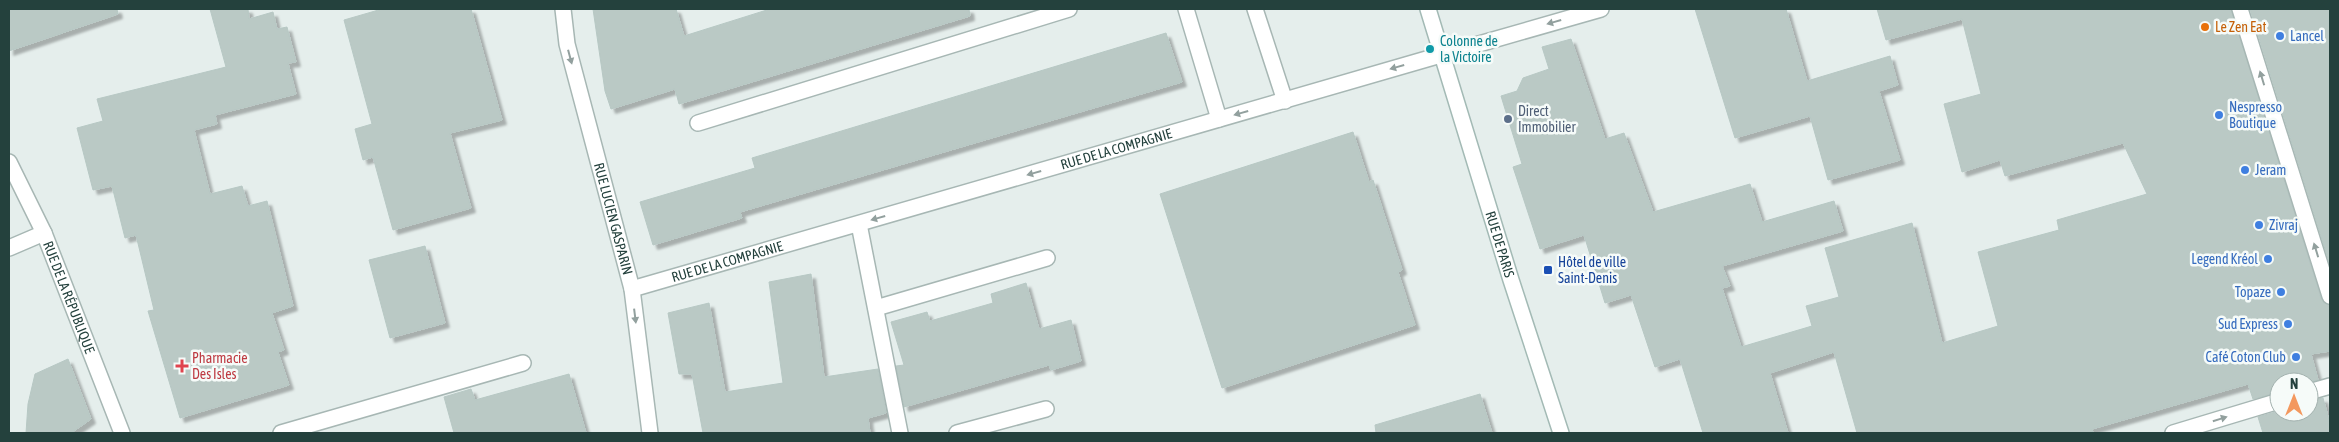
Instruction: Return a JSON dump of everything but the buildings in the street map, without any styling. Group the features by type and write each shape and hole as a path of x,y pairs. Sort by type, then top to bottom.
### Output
{"street":[{"name":"RUE LUCIEN GASPARIN","path":"563,9 566,44 632,289 650,433"},
{"path":"698,123 1069,9"},
{"path":"1186,9 1220,119"},
{"path":"1255,9 1285,100"},
{"name":"RUE DE PARIS","path":"1428,9 1444,54 1458,108 1508,271 1562,433"},
{"name":"RUE DE LA COMPAGNIE","path":"632,289 1601,9"},
{"path":"2240,9 2330,296"},
{"name":"RUE DE LA RÉPUBLIQUE","path":"9,162 44,233 122,433"},
{"path":"859,224 900,433"},
{"path":"9,248 44,233"},
{"path":"876,308 1047,258"},
{"path":"281,433 523,363"},
{"path":"2173,433 2269,404"},
{"path":"957,433 1046,409"}],"place":[{"name":"Le Zen Eat","path":"2205,27"},
{"name":"Lancel","path":"2280,36"},
{"name":"Colonne de la Victoire","path":"1430,49"},
{"name":"Nespresso Boutique","path":"2219,115"},
{"name":"Direct Immobilier","path":"1508,119"},
{"name":"Jeram","path":"2245,170"},
{"name":"Zivraj","path":"2259,225"},
{"name":"Legend Kréol","path":"2268,259"},
{"name":"Hôtel de ville Saint-Denis","path":"1548,270"},
{"name":"Topaze","path":"2281,292"},
{"name":"Sud Express","path":"2288,324"},
{"name":"Café Coton Club","path":"2296,357"},
{"name":"Pharmacie Des Isles","path":"182,366"}]}
